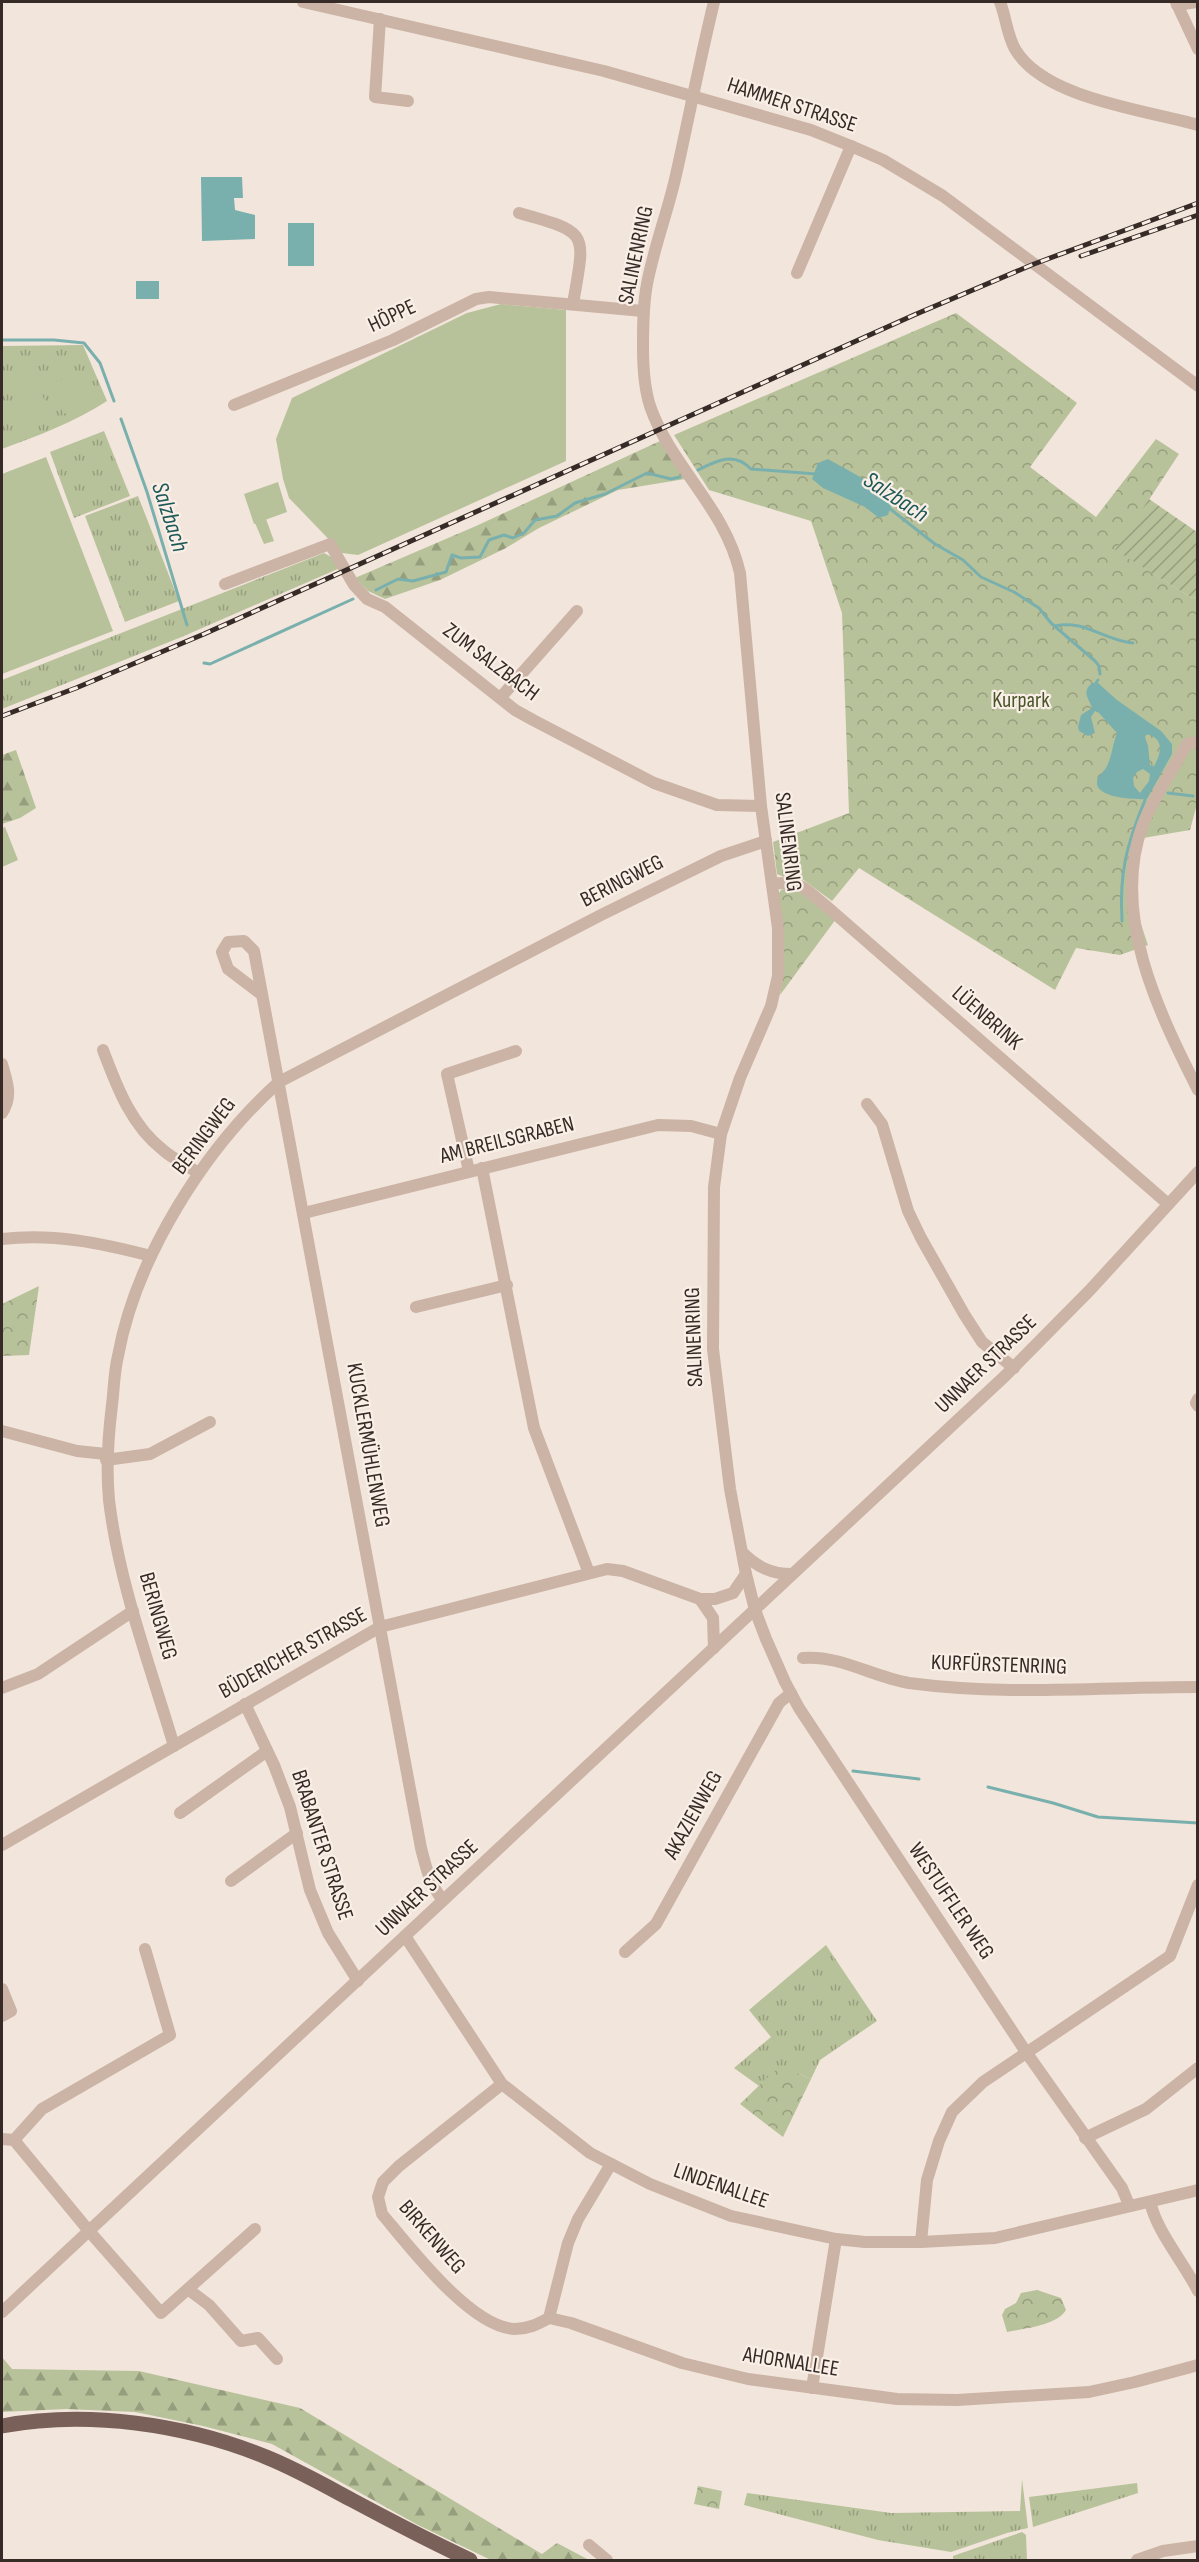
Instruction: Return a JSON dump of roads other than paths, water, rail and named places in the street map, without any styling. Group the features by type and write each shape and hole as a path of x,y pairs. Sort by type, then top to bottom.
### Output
{"main road":[{"path":"2,2426 65,2420 99,2421 134,2423 200,2435 266,2457 470,2560"}],"street":[{"name":"HAMMER STRASSE","path":"303,2 604,71 811,130 851,146 883,160 943,196 1197,386"},
{"name":"SALINENRING","path":"714,2 697,70 694,95 675,178 647,284 643,311 644,375 650,406 666,440 702,492 736,554 740,573 761,806 777,928 778,976 771,1006 740,1078 721,1134 714,1188 712,1349 728,1478 755,1610"},
{"path":"1000,2 1014,48 1023,60 1039,73 1081,94 1197,125"},
{"path":"1196,2 1177,3 1197,48"},
{"path":"380,19 375,97 408,101"},
{"path":"797,273 851,146"},
{"path":"519,213 561,225 575,234 582,249 573,304"},
{"name":"HÖPPE","path":"234,405 393,340 477,299 489,297 643,311"},
{"name":"ZUM SALZBACH","path":"225,584 330,544 354,585 367,599 385,607 532,720 654,783 709,804 728,807 761,806"},
{"path":"501,697 577,611"},
{"path":"1197,742 1187,744 1147,815 1140,835 1132,877 1136,935 1164,1016 1197,1090"},
{"name":"BERINGWEG","path":"174,1746 117,1546 109,1500 106,1457 118,1355 131,1306 151,1256 198,1173 254,1105 279,1083 641,895 727,853 766,841"},
{"name":"LÜENBRINK","path":"772,884 792,881 798,884 849,925 1167,1203"},
{"name":"KUCKLERMÜHLENWEG","path":"261,994 304,1213 421,1848 428,1876 443,1900"},
{"path":"103,1050 118,1091 137,1123 162,1150 198,1173"},
{"path":"469,1171 447,1074 516,1051"},
{"path":"2,1064 9,1091 9,1099 2,1113"},
{"path":"867,1104 882,1124 908,1211 921,1239 982,1342 1014,1368"},
{"name":"AM BREILSGRABEN","path":"304,1213 658,1125 691,1126 721,1134"},
{"path":"483,1168 534,1428 589,1573"},
{"name":"UNNAER STRASSE","path":"2,2312 1014,1368 1197,1172"},
{"path":"2,1239 21,1236 75,1239 102,1243 151,1256"},
{"path":"416,1307 507,1285"},
{"path":"1197,1399 1197,1406"},
{"path":"2,1431 106,1457 150,1454 210,1422"},
{"path":"742,1552 758,1567 771,1572 792,1574"},
{"name":"BÜDERICHER STRASSE","path":"2,1845 380,1627 607,1569 623,1571 700,1599 716,1599 733,1593 746,1574"},
{"path":"700,1599 712,1618 714,1648"},
{"name":"WESTUFFLER WEG","path":"755,1610 791,1693 1026,2052 1122,2188 1129,2205"},
{"path":"2,1688 38,1674 134,1611"},
{"name":"KURFÜRSTENRING","path":"803,1658 821,1656 907,1682 941,1685 1035,1690 1197,1687"},
{"name":"AKAZIENWEG","path":"625,1952 656,1924 779,1703 791,1693"},
{"name":"BRABANTER STRASSE","path":"244,1704 267,1751 290,1807 310,1890 328,1933 358,1981"},
{"name":"BRABANTER STRASSE","path":"180,1814 267,1751"},
{"path":"231,1881 297,1833"},
{"path":"921,2242 927,2180 939,2141 952,2112 982,2082 1170,1956 1197,1885"},
{"name":"LINDENALLEE","path":"405,1936 502,2084 564,2134 611,2164 650,2184 731,2216 836,2239 865,2242 995,2238 1197,2190"},
{"path":"144,1949 170,2035 42,2109 23,2132 8,2139 161,2313 255,2229"},
{"path":"2,1989 11,2011 2,2016"},
{"path":"1085,2138 1146,2109 1197,2068"},
{"name":"BIRKENWEG","path":"502,2084 399,2166 384,2182 378,2198 382,2214 432,2273 466,2305 499,2326 514,2329 530,2327 549,2318"},
{"path":"549,2318 568,2242 578,2219 611,2164"},
{"path":"1150,2202 1157,2221 1187,2269 1197,2291"},
{"path":"812,2388 836,2239"},
{"path":"189,2290 209,2304 241,2341 258,2338 277,2359"},
{"name":"AHORNALLEE","path":"549,2318 571,2323 682,2363 748,2379 897,2399 957,2400 1089,2392 1197,2365"},
{"path":"589,2545 607,2560"},
{"path":"1137,2560 1163,2551 1197,2546"}],"water":[{"path":"201,177 242,177 243,198 234,198 235,210 255,215 255,239 202,241"},
{"path":"288,223 314,223 314,266 288,266"},
{"path":"136,281 159,281 159,299 136,299"},
{"path":"828,459 862,478 892,503 888,515 879,518 865,507 823,488 812,479 818,463"},
{"path":"1092,683 1098,683 1117,700 1161,731 1172,744 1172,754 1147,799 1117,797 1102,792 1098,787 1097,780 1109,762 1117,733 1095,711 1091,717 1095,733 1088,736 1079,731 1081,715 1092,708 1086,693","holes":["1147,734 1157,739 1160,747 1154,766 1150,765 1145,737","1143,769 1150,774 1149,781 1140,793 1134,786 1133,778"]}],"waterway":[{"name":"Salzbach","path":"2,340 54,340 84,343 100,363 114,401"},
{"name":"Salzbach","path":"121,419 147,492 187,625"},
{"name":"Salzbach","path":"698,470 718,461 732,459 738,460 751,469 816,474"},
{"name":"Salzbach","path":"376,590 398,579 413,581 446,572 452,555 461,558 480,557 489,540 504,535 513,538 524,533 535,520 557,516 575,503 605,494 647,473 671,479 680,477"},
{"name":"Salzbach","path":"889,508 935,544 963,560 981,577 1014,592 1039,608 1051,623 1095,661 1099,666 1100,674"},
{"name":"Salzbach","path":"204,663 210,664 353,599"},
{"name":"Salzbach","path":"1055,626 1075,625 1113,639 1133,643"},
{"path":"1168,793 1193,796"},
{"path":"1122,921 1123,873 1133,831 1145,800"},
{"path":"853,1771 919,1779"},
{"path":"988,1787 1098,1817 1198,1823"}],"railway":[{"path":"2,716 76,688 204,634 914,315 1034,264 1198,203"},
{"path":"1081,256 1198,215"}],"park label":[{"name":"Kurpark","path":"1021,700"}]}
